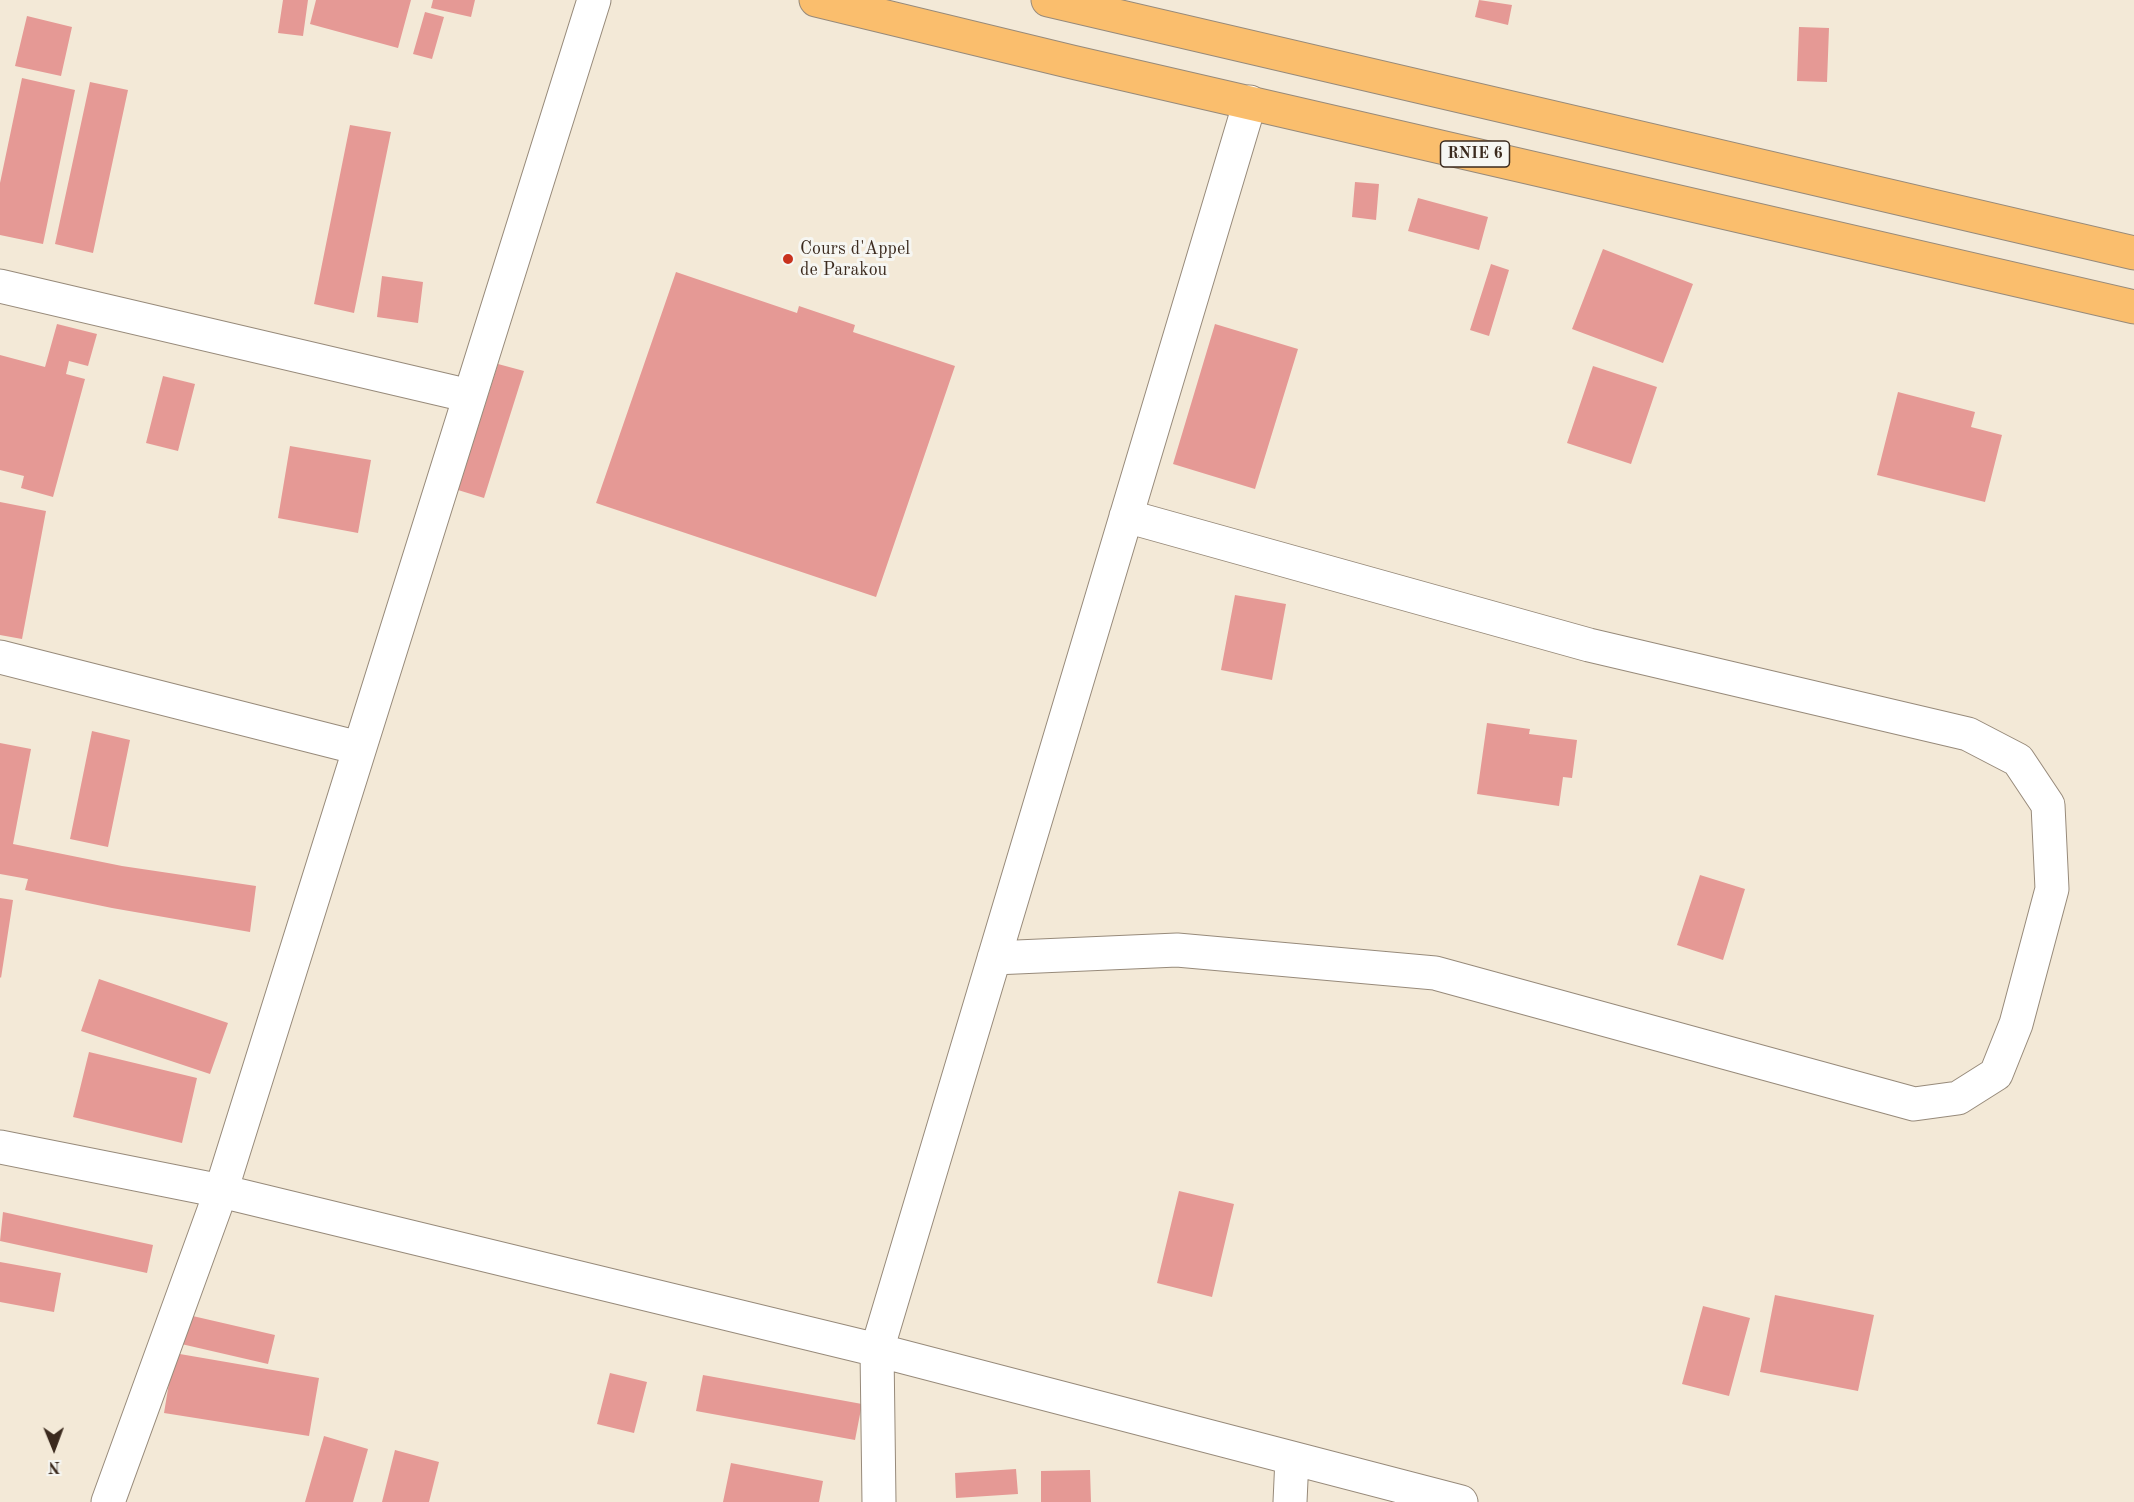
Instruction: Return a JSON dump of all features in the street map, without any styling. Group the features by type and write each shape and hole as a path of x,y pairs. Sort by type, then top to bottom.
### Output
{"main road":[{"name":"RNIE 6","path":"816,0 892,8 1072,62 2134,307"},
{"path":"1048,0 2134,253"}],"street":[{"path":"108,1502 221,1191 594,0"},
{"path":"879,1502 877,1350 1250,102"},
{"path":"0,286 470,396"},
{"path":"994,958 1178,950 1435,973 1914,1104 1958,1098 1996,1074 2016,1024 2052,889 2048,805 2018,760 1968,734 1589,645 1126,516"},
{"path":"0,657 359,748"},
{"path":"0,1147 221,1191 877,1350 1461,1502"},
{"path":"1290,1502 1292,1458"}],"building":[{"path":"283,0 308,0 303,36 278,33"},
{"path":"316,0 411,0 398,48 310,24"},
{"path":"433,0 475,0 471,17 431,8"},
{"path":"1479,0 1512,5 1508,25 1475,17"},
{"path":"425,12 444,17 432,59 413,54"},
{"path":"27,16 72,27 61,76 15,66"},
{"path":"1799,27 1829,28 1827,82 1797,81"},
{"path":"22,78 75,90 43,244 0,235 0,183"},
{"path":"90,82 128,90 93,253 55,244"},
{"path":"350,125 391,132 354,313 314,304"},
{"path":"1355,182 1379,184 1376,220 1352,217"},
{"path":"1418,198 1488,217 1479,250 1408,231"},
{"path":"1603,249 1693,284 1663,363 1572,329"},
{"path":"1491,264 1509,270 1489,336 1470,330"},
{"path":"676,272 797,313 799,306 855,325 853,332 955,366 876,597 596,503"},
{"path":"382,276 423,282 418,323 377,317"},
{"path":"57,324 97,334 88,366 69,361 66,374 85,379 53,497 21,488 24,476 0,470 0,355 45,367"},
{"path":"1215,324 1298,349 1255,489 1173,464"},
{"path":"498,364 524,371 484,498 458,490"},
{"path":"1593,366 1657,387 1631,464 1567,443"},
{"path":"163,376 195,384 178,451 146,443"},
{"path":"1898,392 1975,412 1971,427 2002,435 1985,502 1877,475"},
{"path":"290,446 371,460 358,533 278,518"},
{"path":"0,502 46,511 22,639 0,635"},
{"path":"1235,595 1286,604 1272,680 1221,670"},
{"path":"1487,723 1530,729 1529,734 1577,740 1572,778 1563,777 1559,806 1477,794"},
{"path":"92,731 130,740 108,847 70,839"},
{"path":"0,743 31,749 13,844 122,866 256,886 250,932 25,890 28,879 0,874"},
{"path":"1700,875 1745,889 1723,960 1677,945"},
{"path":"0,898 13,900 1,978 0,977"},
{"path":"99,979 228,1023 210,1074 81,1031"},
{"path":"89,1052 197,1078 182,1143 73,1117"},
{"path":"1179,1191 1234,1204 1212,1297 1157,1283"},
{"path":"3,1212 153,1245 147,1273 0,1241"},
{"path":"0,1262 61,1273 54,1312 0,1302"},
{"path":"1775,1295 1874,1315 1858,1391 1760,1372"},
{"path":"1703,1306 1750,1318 1729,1396 1682,1384"},
{"path":"184,1314 275,1335 268,1364 177,1343"},
{"path":"174,1353 319,1378 309,1436 164,1413"},
{"path":"610,1373 647,1382 634,1433 597,1424"},
{"path":"703,1375 862,1404 855,1440 696,1411"},
{"path":"324,1436 368,1449 353,1502 305,1502"},
{"path":"395,1450 439,1462 429,1502 382,1502"},
{"path":"731,1463 823,1481 819,1502 723,1502"},
{"path":"1016,1469 1018,1494 956,1498 955,1473"},
{"path":"1090,1470 1091,1502 1041,1502 1041,1471"}],"place":[{"name":"Cours d'Appel de Parakou","path":"788,259"}]}
